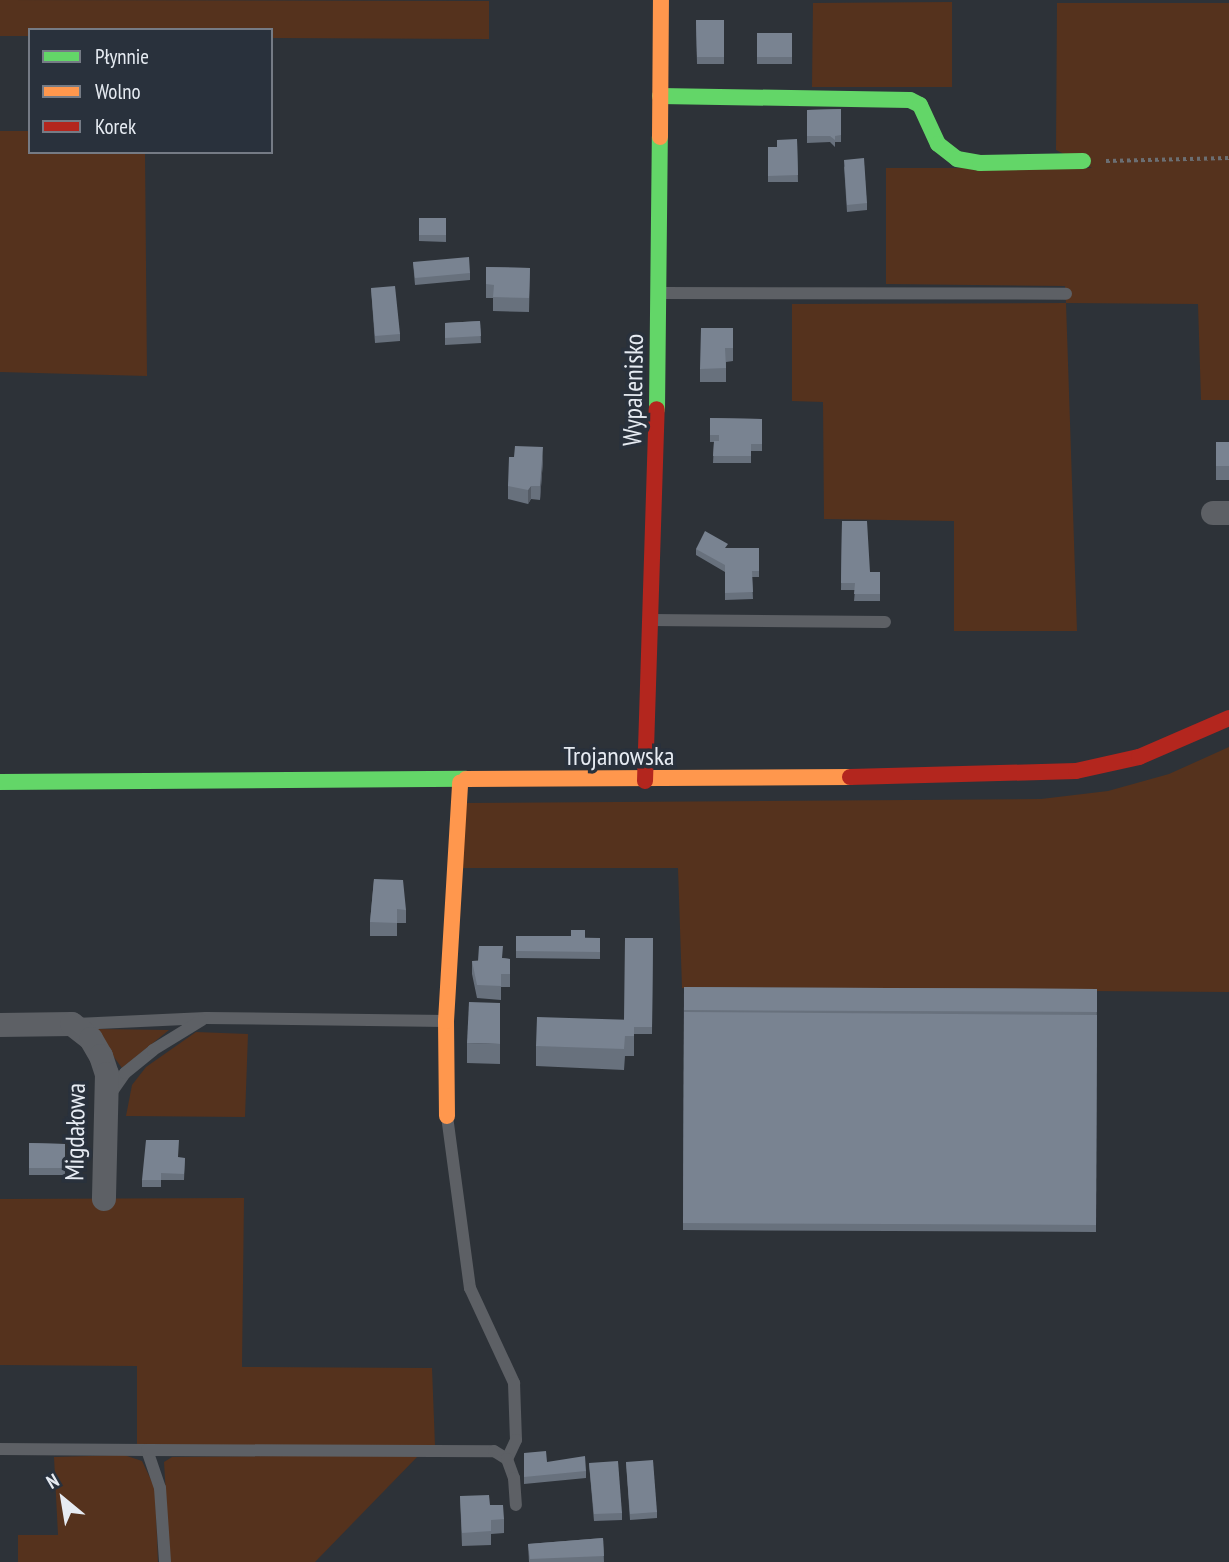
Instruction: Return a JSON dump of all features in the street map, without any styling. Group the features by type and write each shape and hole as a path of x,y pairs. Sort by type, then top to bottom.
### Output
{"street":[{"name":"Wypalenisko","path":"645,781 658,293 661,0"},
{"path":"660,96 911,100 920,105 938,144 957,159 980,163 1083,161"},
{"name":"Trojanowska","path":"0,782 645,781 1076,771 1139,757 1229,718"},
{"path":"447,1116 446,1021 460,782"},
{"path":"0,1025 72,1024"},
{"name":"Migdałowa","path":"72,1024 91,1039 107,1074 104,1199"}],"lane":[{"path":"658,293 1066,294"},
{"path":"651,620 885,622"},
{"path":"107,1099 125,1073 153,1050 206,1018"},
{"path":"72,1024 206,1018 446,1021"},
{"path":"447,1116 470,1288 514,1383 519,1417 516,1440 507,1459"},
{"path":"0,1449 494,1451 507,1459 514,1478 516,1506"},
{"path":"147,1450 160,1488 165,1562"}],"path":[{"path":"1083,161 1229,158"}],"shaded area":[{"path":"0,0 489,1 489,39 273,38 273,28 28,28 28,36 0,36"},
{"path":"952,2 952,87 812,87 813,3"},
{"path":"1057,3 1229,3 1229,400 1201,400 1198,304 1066,303 1065,286 886,284 886,168 1092,168 1056,150"},
{"path":"0,131 28,131 28,154 145,154 147,376 0,372"},
{"path":"1066,303 1077,631 954,631 954,521 824,519 823,402 792,401 792,304"},
{"path":"1229,747 1229,992 682,988 678,868 462,868 465,803 1041,799 1108,791 1169,774"},
{"path":"93,1029 169,1030 122,1068"},
{"path":"196,1032 248,1034 245,1117 126,1116 132,1085 146,1067"},
{"path":"244,1198 242,1367 432,1368 435,1446 137,1445 137,1366 0,1365 0,1199"},
{"path":"124,1455 142,1461 155,1488 158,1562 18,1562 18,1535 58,1535 54,1457"},
{"path":"419,1455 315,1562 170,1562 164,1462 172,1457"}],"building":[{"path":"696,20 724,20 724,57 697,57"},
{"path":"757,33 792,33 792,57 757,57"},
{"path":"841,109 841,135 835,136 835,140 830,136 807,136 807,110"},
{"path":"797,139 798,175 768,176 768,147 777,147 777,140"},
{"path":"864,158 867,203 847,205 844,160"},
{"path":"419,218 446,218 446,235 419,235"},
{"path":"469,257 470,273 415,278 413,262"},
{"path":"486,267 530,268 529,298 493,297 494,285 486,284"},
{"path":"395,286 400,334 375,336 371,288"},
{"path":"480,321 481,336 445,338 445,323"},
{"path":"701,328 733,328 733,348 725,348 726,368 700,369"},
{"path":"710,418 762,419 762,444 751,444 751,456 713,456 714,441 719,441 719,435 710,435"},
{"path":"1216,442 1229,442 1229,466 1216,466"},
{"path":"515,446 543,447 540,486 531,486 528,490 508,486 509,457 514,457"},
{"path":"842,521 867,521 870,572 880,572 880,594 854,594 855,583 841,583"},
{"path":"705,531 728,544 725,548 759,548 759,571 752,571 753,592 725,593 725,565 696,549"},
{"path":"374,879 403,880 406,910 397,909 397,923 370,922"},
{"path":"571,930 585,930 585,938 600,938 600,952 516,951 516,936 571,936"},
{"path":"625,938 653,938 652,1027 634,1027 634,1020 624,1020"},
{"path":"479,946 503,946 502,958 510,959 510,974 501,974 501,986 477,985 472,961 478,961"},
{"path":"684,987 1097,989 1097,1012 684,1010"},
{"path":"469,1002 500,1003 500,1044 467,1043"},
{"path":"684,1012 1097,1015 1096,1225 683,1223"},
{"path":"537,1017 634,1020 634,1036 625,1036 624,1049 536,1046"},
{"path":"146,1140 179,1140 178,1157 185,1158 184,1174 161,1173 161,1180 142,1180"},
{"path":"29,1143 65,1144 65,1168 29,1168"},
{"path":"546,1451 547,1462 585,1456 586,1471 524,1477 524,1453"},
{"path":"653,1460 657,1512 630,1514 626,1462"},
{"path":"618,1461 622,1513 594,1514 589,1463"},
{"path":"489,1495 490,1505 503,1505 504,1519 491,1520 491,1531 462,1533 460,1496"},
{"path":"603,1538 604,1556 530,1559 528,1544"}],"traffic: fast":[{"path":"660,96 910,100 920,105 938,144 957,159 980,163 1083,161"},
{"path":"657,409 660,137"},
{"path":"0,782 466,779"}],"traffic: slow":[{"path":"660,137 661,0"},
{"path":"466,779 850,777"},
{"path":"447,1116 446,1021 460,782"}],"traffic: jam":[{"path":"645,781 657,409"},
{"path":"850,777 1076,771 1139,757 1229,718"}]}
